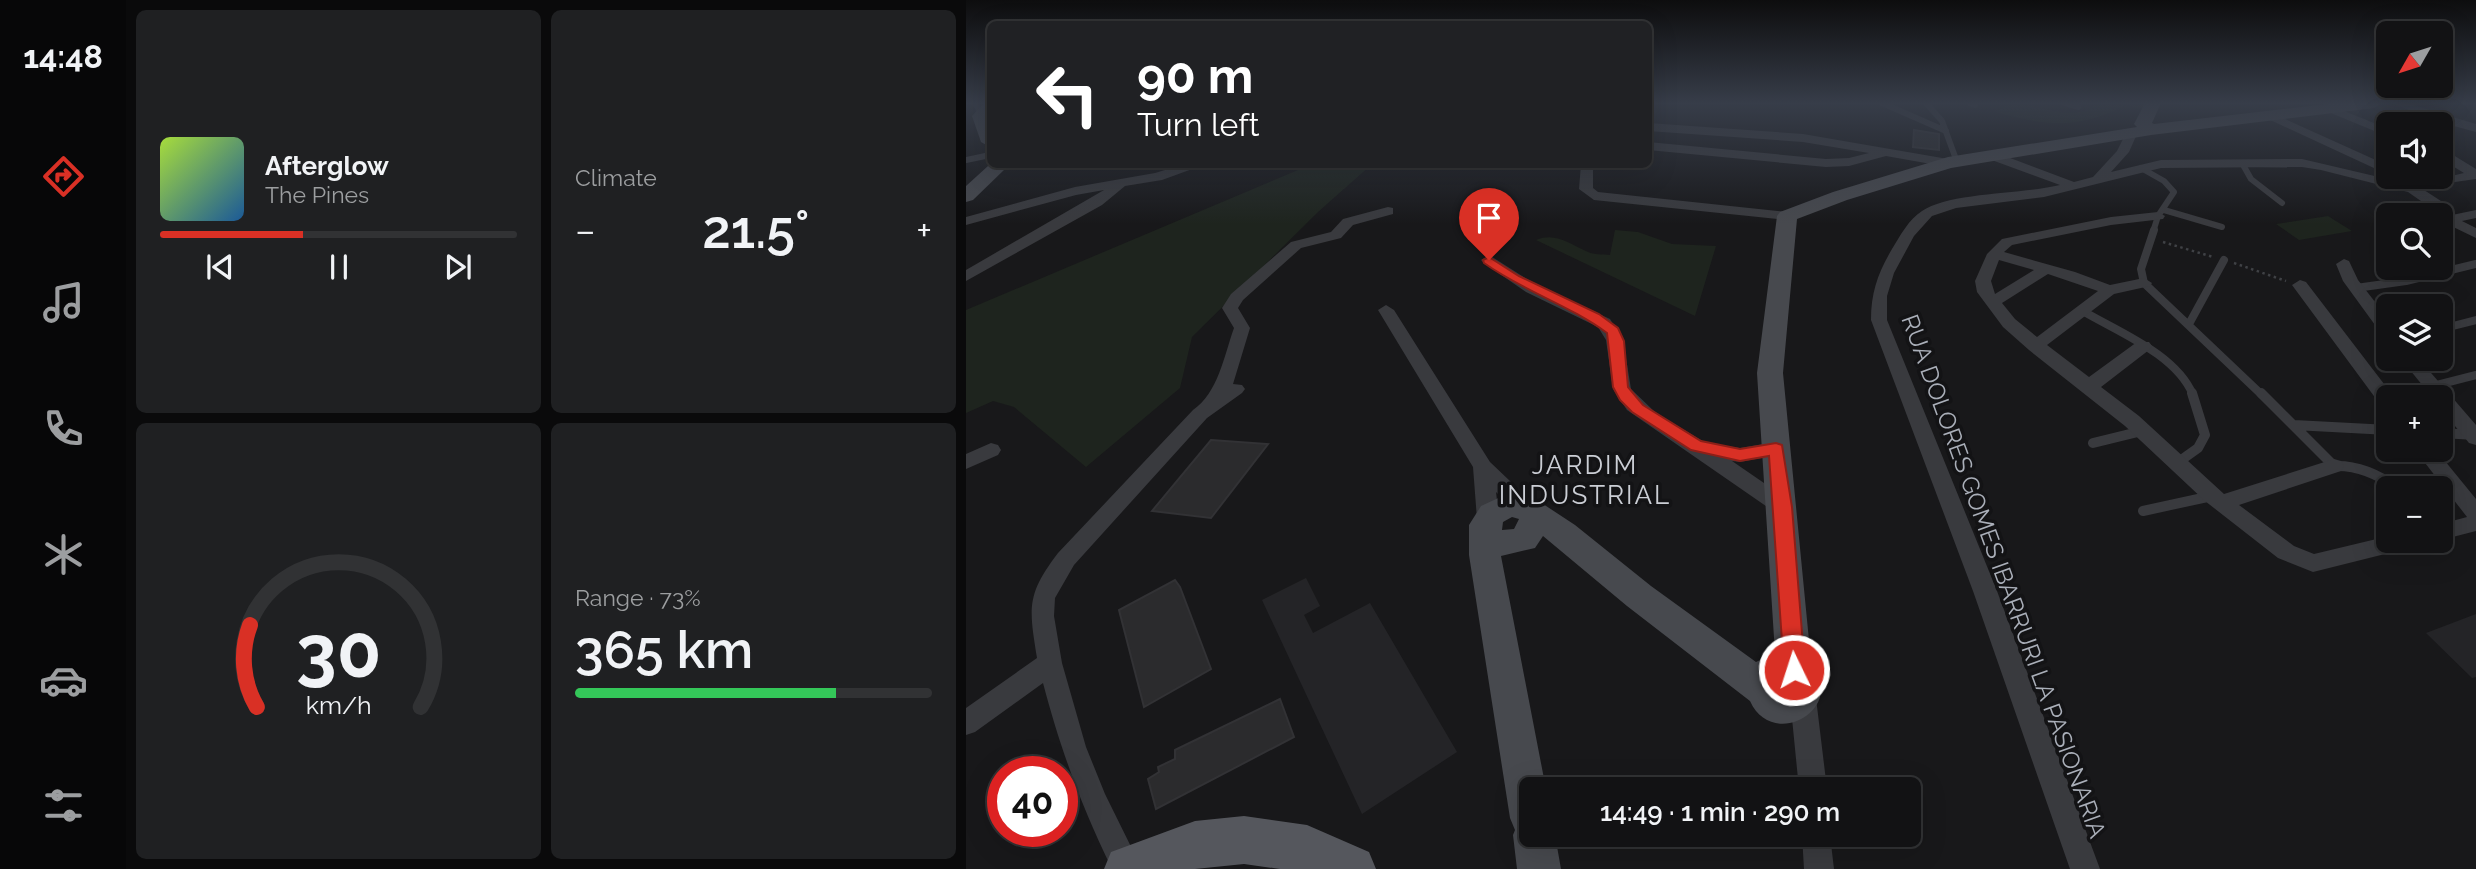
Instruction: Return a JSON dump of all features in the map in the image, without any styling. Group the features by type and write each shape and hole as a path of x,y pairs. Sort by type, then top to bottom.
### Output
{"main road":[{"path":"1128,869 1195,845 1244,840 1307,849 1352,869"}],"street":[{"path":"1837,144 1953,162"},
{"path":"1587,168 1586,189 1594,196 1787,216 1840,196 1953,162 2071,144"},
{"path":"2098,180 2123,152 2127,144"},
{"path":"2330,144 2376,165"},
{"path":"1652,146 1826,163 1849,162 1889,152"},
{"path":"1993,156 2074,186"},
{"path":"2453,161 2476,175"},
{"name":"RUA DOLORES GOMES IBARRURI LA PASIONARIA","path":"2085,869 1985,592 1879,320 1879,296 1886,273 1908,234 1927,213 1954,205 2021,198 2141,168 2178,162 2312,164 2376,178"},
{"path":"966,195 994,168"},
{"path":"966,222 1075,191 1123,183 1184,168"},
{"path":"2453,177 2476,175"},
{"path":"966,276 1097,202 1123,183"},
{"path":"2412,189 2434,203"},
{"path":"1128,869 1095,803 1073,747 1050,663 1042,616 1043,598 1052,578 1066,559 1222,389 1242,328 1230,308 1237,297 1296,245 1336,235 1348,222 1388,211"},
{"path":"2161,213 2007,242 1994,254 1983,281 1985,292 1992,303 2035,346 2142,431 2217,500 2286,552 2313,563 2376,548"},
{"path":"2453,219 2476,214"},
{"path":"1787,216 1770,373 1798,684 1810,777"},
{"path":"2453,224 2476,234"},
{"path":"1994,254 2047,268 2109,290"},
{"path":"1489,260 1532,289 1604,323 1613,331 1617,341 1621,387 1626,397 1637,408 1697,446 1783,507"},
{"path":"2344,264 2356,288 2376,315"},
{"path":"1992,303 2047,268"},
{"path":"2035,346 2109,290 2144,283"},
{"path":"2300,285 2376,386"},
{"path":"1386,310 1483,467 1510,526 1493,594 1524,777"},
{"path":"2088,387 2143,346"},
{"path":"2420,371 2432,385"},
{"path":"1203,411 1236,389"},
{"path":"2453,410 2475,436"},
{"path":"1697,446 1740,455 1776,449"},
{"path":"966,462 991,450"},
{"path":"2435,462 2476,514"},
{"path":"2217,500 2334,466"},
{"path":"1483,467 1510,526 1588,556 1763,690 1771,701 1778,705 1794,705 1798,684"},
{"path":"2453,527 2476,523"},
{"path":"966,723 1050,663"},
{"path":"1536,847 1539,869"},
{"path":"1817,847 1819,869"}],"lane":[{"path":"1949,144 1953,162"},
{"path":"966,160 987,162"},
{"path":"2242,163 2251,179 2281,203"},
{"path":"2141,168 2172,187 2173,198 2161,213 2141,269 2144,283 2334,466 2347,464 2376,476"},
{"path":"2161,213 2222,227"},
{"path":"2189,324 2224,260"},
{"path":"2356,288 2406,281 2476,264"},
{"path":"2081,310 2143,346 2183,374 2189,382 2205,435 2203,443 2177,463"},
{"path":"2453,326 2476,320"},
{"path":"2437,385 2476,375"},
{"path":"2294,425 2376,429"},
{"path":"2093,443 2142,431"},
{"path":"2453,434 2475,436"},
{"path":"2143,511 2217,500"}],"shaded area":[{"path":"1303,168 1368,168 1318,212 1192,337 1180,388 1086,467 1014,407 993,401 966,413 966,310"},
{"path":"2328,216 2352,231 2299,240 2276,224"},
{"path":"1615,230 1638,232 1672,244 1716,246 1695,316 1536,240 1556,238 1590,253 1610,255"},
{"path":"1306,578 1320,606 1304,615 1313,633 1370,603 1457,752 1362,814 1262,600"},
{"path":"2476,614 2476,677 2472,678 2426,633"}],"building":[{"path":"1913,144 1939,144 1939,150 1913,147"},
{"path":"1211,440 1268,444 1211,518 1152,511"},
{"path":"1175,580 1211,669 1144,707 1119,610"},
{"path":"1280,699 1294,737 1156,809 1148,779 1159,772 1158,767 1175,759 1175,750"}],"district":[{"name":"JARDIM INDUSTRIAL","path":"1585,480"}],"route":[{"path":"1489,260 1514,279 1594,317 1613,331 1617,341 1621,387 1637,408 1697,446 1740,455 1776,449 1783,507 1794,670"}]}
